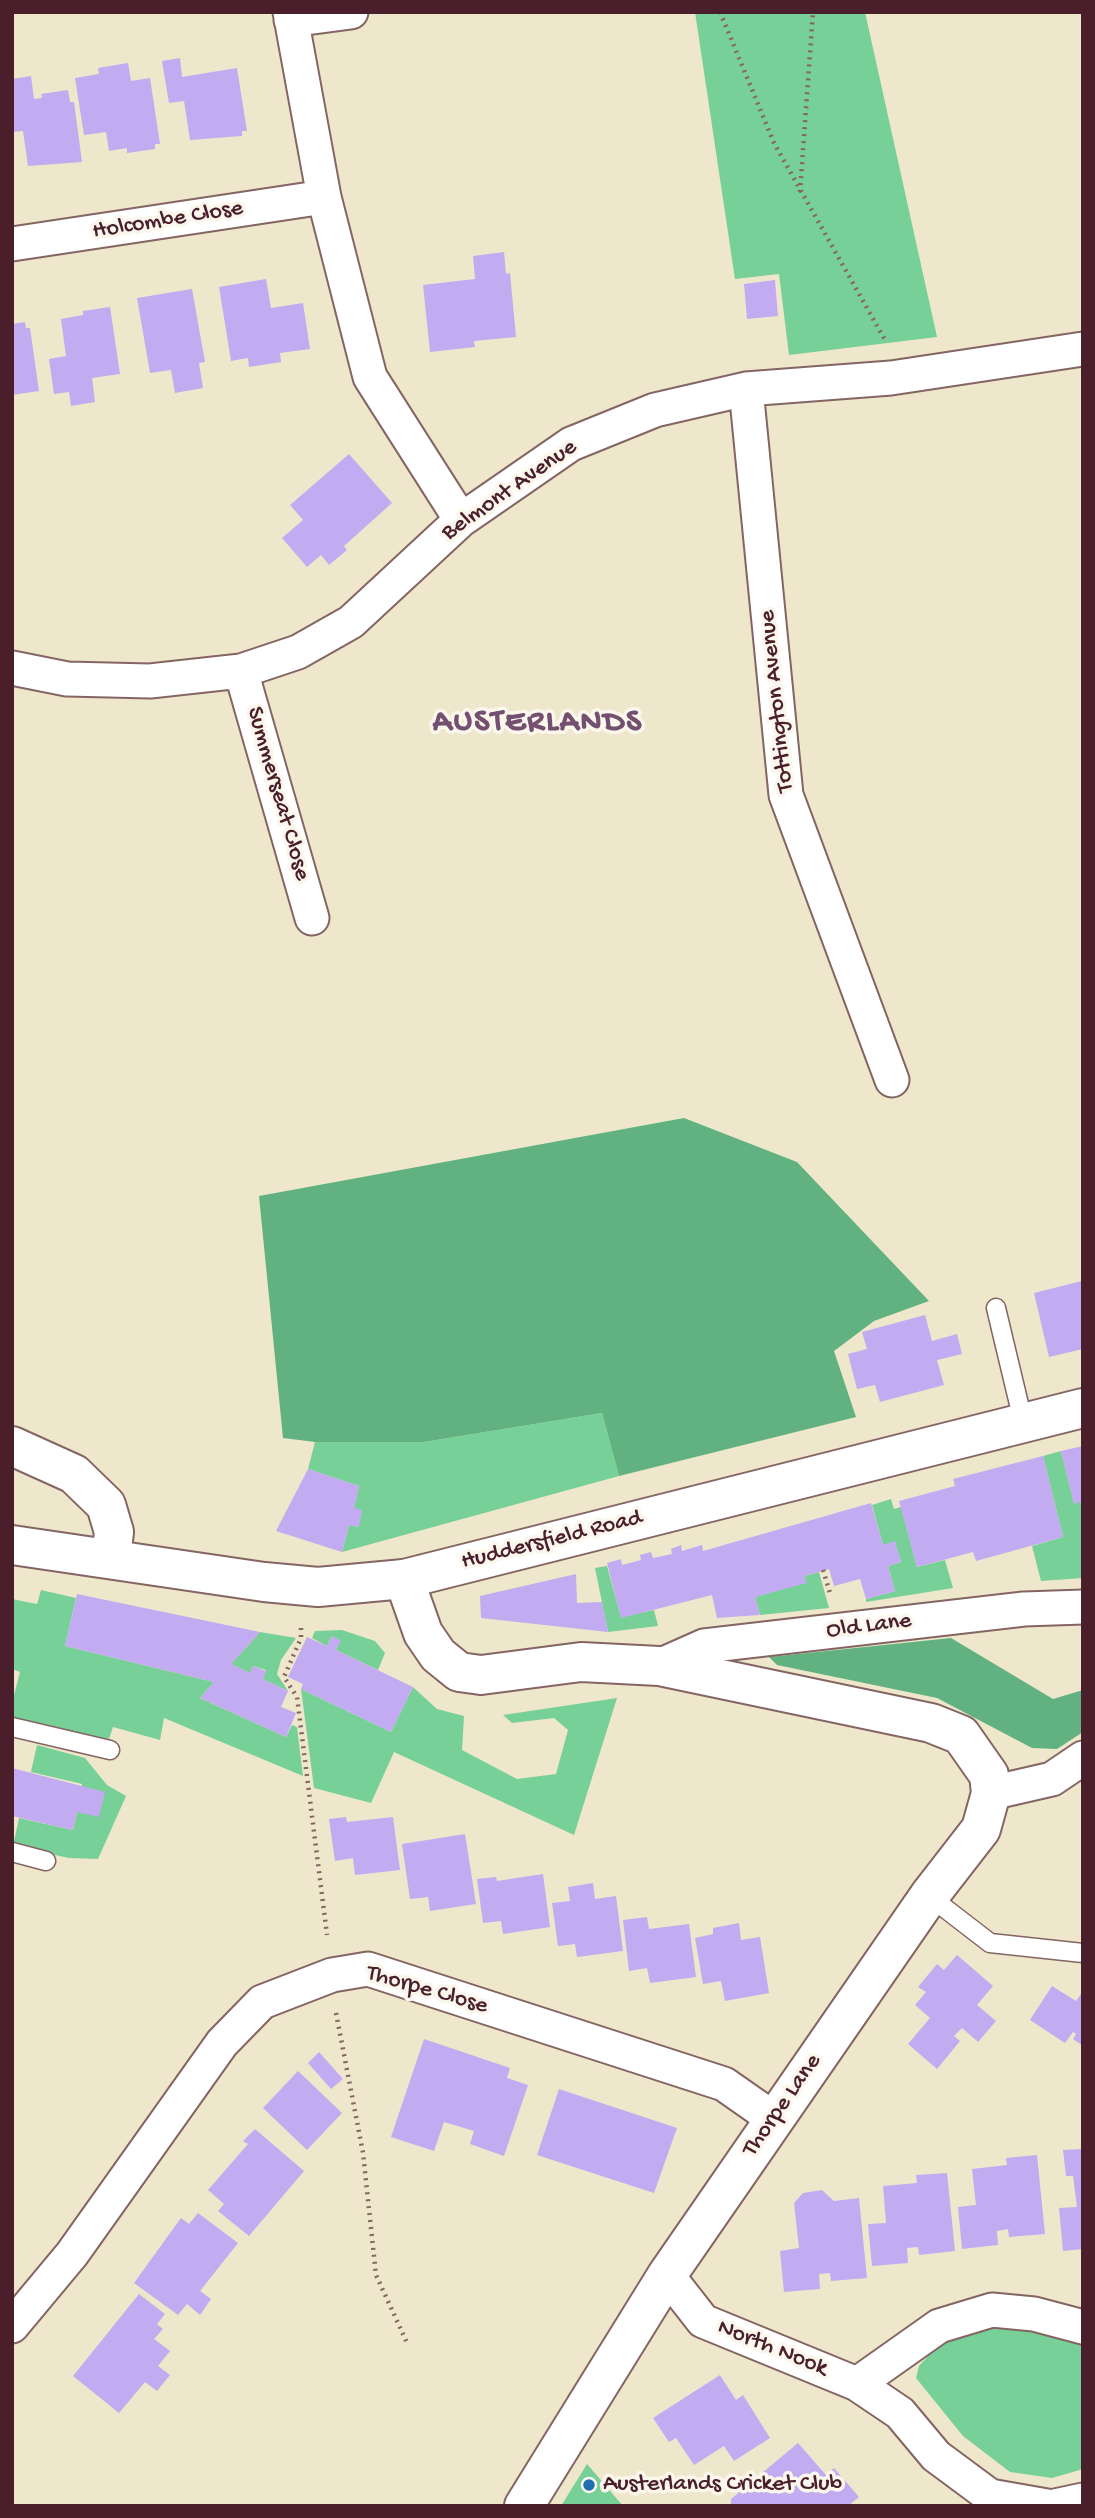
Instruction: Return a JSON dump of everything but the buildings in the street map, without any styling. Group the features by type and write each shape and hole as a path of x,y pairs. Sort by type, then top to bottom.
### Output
{"street":[{"path":"351,12 291,16 324,197 370,377 461,520"},
{"name":"Holcombe Close","path":"12,244 324,197"},
{"name":"Belmont Avenue","path":"12,668 67,679 150,681 241,671 298,652 351,622 461,520 571,444 655,410 746,389 891,378 1083,349"},
{"name":"Tottington Avenue","path":"746,389 786,795 892,1080"},
{"name":"Summerseat Close","path":"241,671 312,918"},
{"name":"Huddersfield Road","path":"12,1545 264,1582 318,1587 404,1578 1083,1408"},
{"path":"12,1446 74,1474 106,1505 114,1532 111,1558"},
{"name":"Old Lane","path":"404,1578 423,1633 438,1656 458,1672 481,1675 581,1662 659,1666 931,1723 961,1735 989,1775 991,1793"},
{"name":"Old Lane","path":"659,1666 705,1646 1024,1609 1083,1606"},
{"path":"991,1793 1052,1779 1083,1758"},
{"name":"Thorpe Lane","path":"524,2506 667,2275 929,1896 981,1829 991,1793"},
{"name":"Thorpe Close","path":"12,2326 72,2253 222,2043 262,2002 332,1975 368,1969 724,2084 774,2119"},
{"name":"North Nook","path":"667,2275 703,2321 856,2384 900,2413 936,2456 990,2496 1047,2506"},
{"name":"North Nook","path":"856,2384 939,2326 992,2309 1034,2314 1083,2328"},
{"path":"1055,2506 1083,2500"}],"lane":[{"path":"996,1308 1023,1421"},
{"path":"12,1727 110,1750"},
{"path":"12,1852 46,1861"},
{"path":"929,1896 990,1943 1083,1953"}],"path":[{"path":"720,12 774,143 887,343 891,378"},
{"path":"800,193 813,12"}],"green space":[{"path":"695,12 865,12 937,337 789,355 779,274 735,279"},
{"path":"684,1118 797,1162 929,1301 874,1321 834,1351 856,1417 619,1476 602,1413 424,1442 315,1442 283,1438 259,1196"},
{"path":"602,1413 619,1476 342,1552 349,1525 359,1527 354,1508 359,1486 308,1469 315,1442 424,1442"},
{"path":"1061,1451 1074,1503 1083,1501 1083,1578 1041,1581 1032,1546 1063,1537 1043,1456"},
{"path":"891,1499 894,1509 901,1507 917,1567 945,1560 953,1588 866,1602 866,1599 895,1591 888,1566 901,1562 895,1542 883,1545 872,1505"},
{"path":"607,1566 621,1617 654,1610 658,1626 608,1632 595,1568"},
{"path":"819,1572 829,1608 760,1615 755,1597 806,1582 804,1576"},
{"path":"41,1590 76,1598 65,1646 214,1682 200,1698 286,1737 292,1725 297,1727 303,1776 164,1718 160,1740 113,1727 109,1739 12,1719 12,1703 20,1672 12,1669 12,1599 37,1604"},
{"path":"342,1630 375,1641 385,1653 378,1670 336,1650 340,1641 332,1636 327,1646 312,1638 315,1631"},
{"path":"260,1632 296,1638 281,1660 277,1674 288,1691 263,1679 266,1670 253,1666 250,1673 231,1664"},
{"path":"951,1638 1053,1699 1083,1690 1083,1732 1057,1749 1032,1748 937,1698 777,1665 769,1657"},
{"path":"413,1687 437,1709 464,1716 462,1750 517,1779 556,1774 568,1730 554,1718 512,1723 503,1715 617,1698 574,1835 394,1752 371,1803 314,1788 301,1689 391,1732"},
{"path":"37,1745 85,1758 107,1785 126,1796 98,1859 69,1858 13,1846 19,1818 73,1830 82,1784 31,1772"},
{"path":"988,2325 1028,2327 1083,2338 1083,2469 1052,2478 1010,2472 963,2436 916,2378 919,2366 940,2343"},
{"name":"Austerlands Cricket Club","path":"587,2464 623,2506 561,2506"}],"place":[{"name":"Austerlands Cricket Club","path":"589,2485"}],"district":[{"name":"AUSTERLANDS","path":"538,724"}]}
